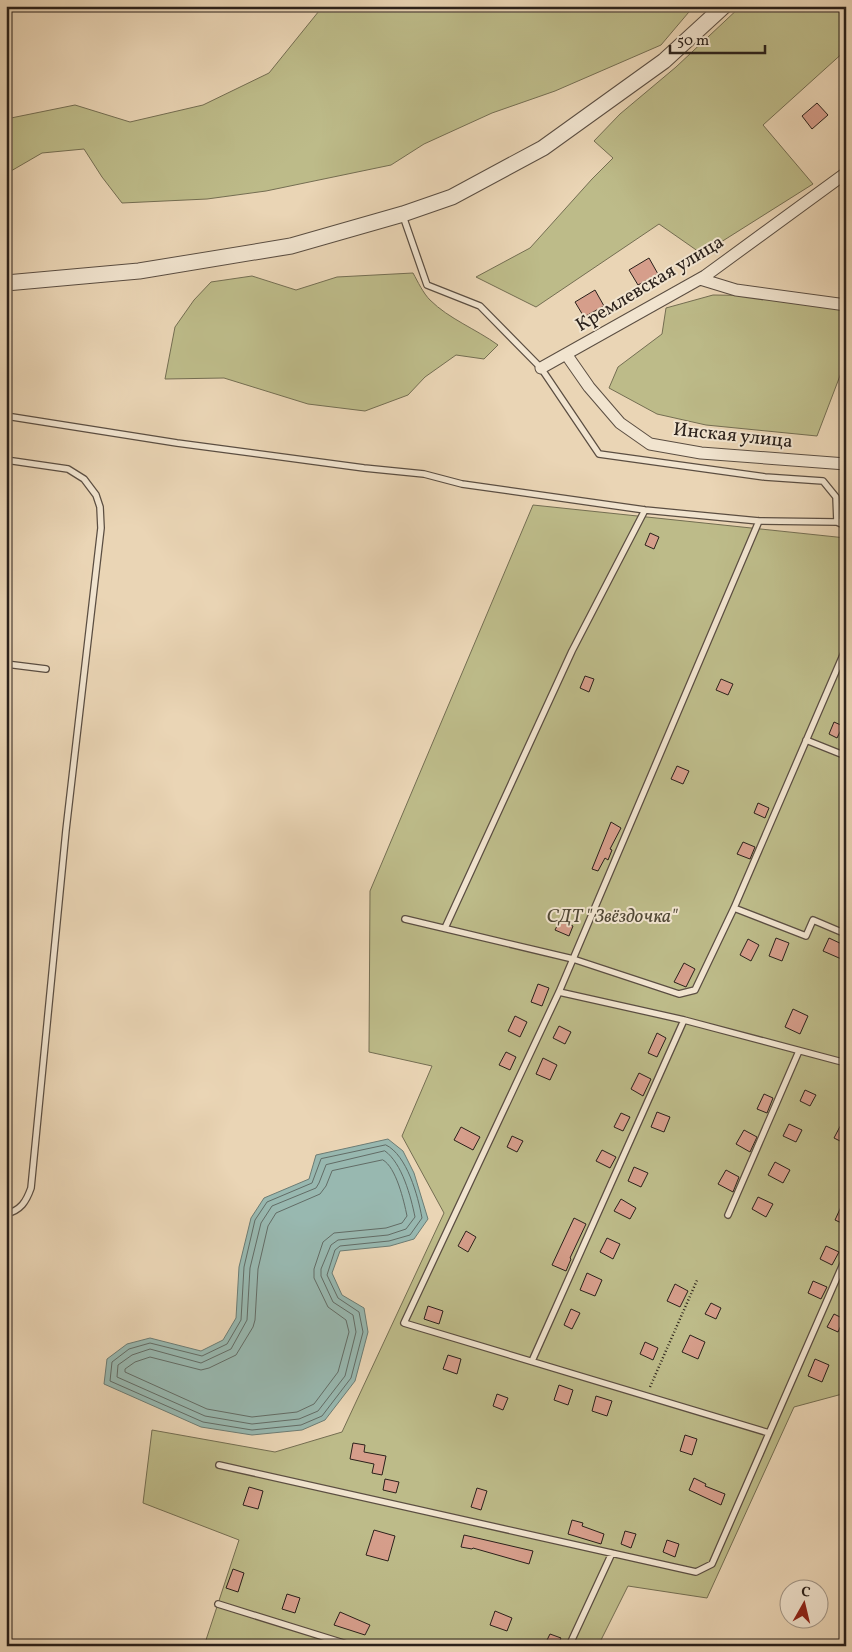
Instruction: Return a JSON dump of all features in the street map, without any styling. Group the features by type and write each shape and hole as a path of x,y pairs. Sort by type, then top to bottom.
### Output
{"street":[{"path":"6,283 139,271 291,246 403,214 452,197 543,148 664,61 724,6"},
{"name":"Кремлевская улица","path":"542,368 700,279 846,173"},
{"path":"700,279 736,290 846,305"},
{"name":"Инская улица","path":"566,354 589,387 620,423 650,444 701,453 846,464"}],"lane":[{"path":"403,214 427,285 480,306 542,368 599,454 765,477 823,481 836,497 837,522"},
{"path":"6,416 177,443 364,468 424,474 462,484 646,510 759,521 837,522 846,525"},
{"path":"6,460 68,469 84,479 96,495 100,507 100,528 66,830 31,1188 27,1201 14,1212 6,1214"},
{"path":"445,928 572,651 646,510"},
{"path":"759,521 559,992 404,1323 769,1433"},
{"path":"405,919 573,959 679,994 695,990 734,908 846,648"},
{"path":"6,664 46,669"},
{"path":"806,740 846,756"},
{"path":"734,908 806,936 813,920 846,934"},
{"path":"559,992 684,1020 846,1063"},
{"path":"532,1361 684,1020"},
{"path":"728,1215 799,1051"},
{"path":"219,1465 696,1572 712,1564 846,1257"},
{"path":"569,1646 612,1553"},
{"path":"218,1604 353,1646"}],"path":[{"path":"646,1396 698,1278"}],"green space":[{"path":"327,6 694,6 661,45 555,91 492,113 424,144 391,165 266,191 207,199 122,203 84,149 42,153 11,171 6,153 6,119 75,105 130,122 203,105 269,73 319,11"},
{"path":"741,6 846,6 846,50 763,125 813,184 702,254 659,224 536,307 476,277 530,248 613,158 594,141 620,114 676,67"},
{"path":"413,273 425,294 437,307 498,345 484,359 456,355 425,377 408,395 365,411 308,404 224,378 165,379 175,327 194,300 211,282 252,276 296,290 337,277"},
{"path":"713,295 785,296 846,307 846,360 817,436 706,425 657,414 609,388 618,367 662,334 666,308"},
{"name":"СДТ \" Звёздочка\"","path":"533,505 846,538 846,1393 794,1407 707,1598 628,1586 598,1646 204,1646 239,1540 143,1503 152,1430 275,1452 342,1432 444,1213 402,1136 432,1066 369,1052 370,891"}],"water":[{"path":"388,1139 403,1151 414,1173 428,1219 414,1239 390,1246 340,1251 332,1273 342,1295 364,1308 368,1332 355,1381 325,1420 302,1430 252,1435 201,1427 104,1384 107,1359 127,1344 150,1338 201,1351 223,1340 236,1318 239,1267 251,1218 264,1198 309,1179 316,1155"}],"building":[{"path":"817,103 828,115 812,129 802,116"},
{"path":"649,258 658,274 638,285 629,270"},
{"path":"595,290 604,306 584,317 575,302"},
{"path":"650,533 659,537 654,549 645,545"},
{"path":"585,676 594,679 589,692 580,688"},
{"path":"721,679 733,684 728,695 716,690"},
{"path":"834,722 843,726 837,738 829,734"},
{"path":"677,766 689,771 683,784 671,779"},
{"path":"758,803 769,808 765,818 754,813"},
{"path":"611,822 621,828 610,849 612,850 608,860 605,858 598,871 592,869"},
{"path":"743,842 755,847 750,859 737,854"},
{"path":"560,920 573,926 569,936 555,930"},
{"path":"776,938 789,943 782,961 769,956"},
{"path":"829,938 846,946 846,961 823,951"},
{"path":"748,939 759,945 751,961 740,955"},
{"path":"684,963 695,969 686,987 674,982"},
{"path":"538,984 549,988 542,1006 531,1002"},
{"path":"793,1009 808,1016 800,1034 785,1027"},
{"path":"515,1016 527,1022 520,1037 508,1031"},
{"path":"559,1026 571,1032 565,1044 553,1038"},
{"path":"657,1033 666,1038 657,1057 648,1053"},
{"path":"506,1052 516,1057 510,1070 499,1065"},
{"path":"543,1058 557,1065 550,1080 536,1074"},
{"path":"639,1073 651,1079 643,1096 631,1089"},
{"path":"805,1090 816,1095 810,1106 800,1101"},
{"path":"764,1094 773,1098 767,1113 757,1109"},
{"path":"657,1112 670,1117 664,1132 651,1127"},
{"path":"621,1113 630,1117 623,1131 614,1127"},
{"path":"846,1115 846,1144 834,1138"},
{"path":"789,1124 802,1130 796,1142 783,1136"},
{"path":"461,1127 480,1137 473,1150 454,1140"},
{"path":"744,1130 757,1137 750,1152 736,1144"},
{"path":"512,1136 523,1141 517,1152 507,1147"},
{"path":"602,1150 616,1157 610,1168 596,1161"},
{"path":"775,1162 790,1170 783,1183 768,1175"},
{"path":"634,1167 648,1173 641,1187 628,1181"},
{"path":"726,1170 739,1177 733,1192 718,1184"},
{"path":"846,1196 846,1225 835,1220"},
{"path":"758,1197 773,1204 766,1217 752,1209"},
{"path":"621,1199 636,1208 630,1219 614,1211"},
{"path":"574,1218 586,1224 566,1271 552,1265"},
{"path":"466,1231 476,1237 468,1252 458,1246"},
{"path":"607,1238 620,1244 613,1259 600,1252"},
{"path":"826,1246 839,1252 832,1265 820,1259"},
{"path":"587,1273 602,1280 595,1296 580,1290"},
{"path":"813,1281 827,1287 821,1299 808,1293"},
{"path":"675,1284 688,1291 680,1307 667,1301"},
{"path":"711,1303 721,1308 716,1319 705,1314"},
{"path":"428,1306 443,1311 439,1324 424,1319"},
{"path":"571,1309 580,1313 572,1329 564,1325"},
{"path":"834,1314 844,1319 838,1332 827,1327"},
{"path":"690,1335 705,1342 698,1359 682,1352"},
{"path":"645,1342 658,1348 653,1360 640,1354"},
{"path":"448,1355 461,1359 457,1374 443,1369"},
{"path":"815,1359 829,1365 822,1382 808,1376"},
{"path":"559,1385 573,1390 568,1405 554,1400"},
{"path":"497,1394 508,1398 503,1410 493,1406"},
{"path":"596,1396 612,1401 607,1416 592,1411"},
{"path":"685,1435 697,1439 692,1455 680,1451"},
{"path":"353,1443 365,1445 364,1452 386,1456 382,1475 372,1473 374,1464 350,1459"},
{"path":"694,1478 706,1484 705,1486 725,1494 721,1505 689,1490"},
{"path":"385,1479 399,1482 396,1493 383,1490"},
{"path":"249,1487 263,1491 258,1509 243,1505"},
{"path":"477,1488 487,1491 481,1510 471,1507"},
{"path":"572,1520 583,1523 582,1526 604,1534 601,1544 568,1534"},
{"path":"374,1530 395,1536 388,1561 366,1555"},
{"path":"625,1531 636,1534 631,1548 621,1544"},
{"path":"464,1535 533,1551 529,1564 473,1548 461,1547"},
{"path":"667,1540 679,1544 675,1557 663,1552"},
{"path":"233,1569 244,1573 238,1592 226,1588"},
{"path":"287,1594 300,1598 295,1613 282,1609"},
{"path":"495,1611 512,1618 507,1631 490,1625"},
{"path":"340,1612 370,1625 365,1635 334,1625"},
{"path":"550,1634 561,1638 557,1646 544,1646"}]}
